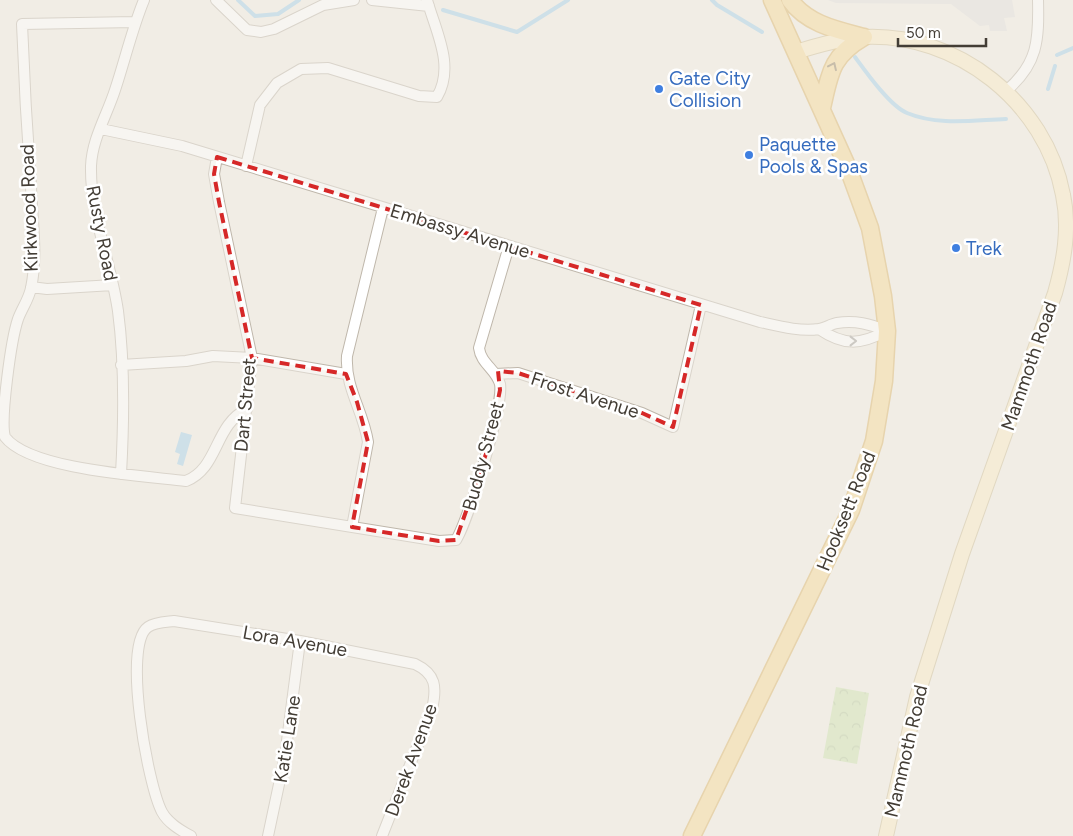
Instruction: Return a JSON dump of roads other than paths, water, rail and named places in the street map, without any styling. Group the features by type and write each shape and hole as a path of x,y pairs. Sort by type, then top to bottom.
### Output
{"main road":[{"name":"Hooksett Road","path":"692,836 738,738 838,539 861,485 881,409 887,331 882,287 870,228 822,108 772,0"},
{"path":"790,0 805,15 821,24 864,37"},
{"name":"Mammoth Road","path":"796,52 822,44 864,37 902,40 940,50 975,68 1006,91 1040,134 1058,173 1064,196 1066,218 1063,264 1044,328 962,554 917,697 886,836"},
{"path":"822,108 830,72 836,59 852,44 864,37"}],"street":[{"name":"Rusty Road","path":"121,474 124,416 118,311 97,218 92,178 94,145 115,91 135,22 144,0"},
{"path":"216,0 247,30 261,32 274,29 323,5 354,0"},
{"path":"246,166 260,105 277,83 301,69 328,68 419,96 437,97 442,88 444,75 443,48 428,3 372,0"},
{"path":"1006,91 1021,78 1036,50 1039,26 1038,0"},
{"name":"Kirkwood Road","path":"121,474 50,461 24,452 10,443 3,435 1,409 6,368 19,317 31,288 34,244 22,24 135,22"},
{"name":"Embassy Avenue","path":"100,129 146,137 217,157 701,305 781,326 820,329 835,323 852,322 869,324 887,331"},
{"name":"Dart Street","path":"217,157 214,174 252,358 235,508 352,527"},
{"path":"352,527 368,442 360,411 346,374 347,356 383,208"},
{"name":"Buddy Street","path":"352,527 439,541 456,540 466,518 494,421 500,390 496,374 483,361 479,348 509,246"},
{"path":"31,288 47,289 113,285"},
{"name":"Frost Avenue","path":"496,374 518,373 647,415 673,427 701,305"},
{"name":"Embassy Avenue","path":"820,329 834,339 847,342 868,341 887,331"},
{"path":"121,365 186,361 213,356 252,358 346,374"},
{"path":"121,474 186,481 198,476 207,465 231,420 247,409"},
{"name":"Lora Avenue","path":"190,836 170,822 162,811 142,733 136,665 140,638 148,627 161,622 174,622 300,641 414,664 427,670 434,682"},
{"name":"Katie Lane","path":"268,836 286,756 300,641"},
{"name":"Derek Avenue","path":"382,836 432,709 435,696 434,682"}],"water":[{"path":"181,432 192,435 183,466 177,464 180,454 175,452"}],"waterway":[{"path":"238,0 255,16 278,14 299,0"},
{"path":"443,10 517,32 568,0"},
{"path":"712,0 717,5 762,32"},
{"path":"1057,55 1073,48"},
{"path":"855,57 886,96 907,113 931,120 944,121 1006,119"},
{"path":"1048,89 1055,66"}],"place":[{"name":"Gate City Collision","path":"659,89"},
{"name":"Paquette Pools & Spas","path":"749,155"},
{"name":"Trek","path":"956,248"}]}
